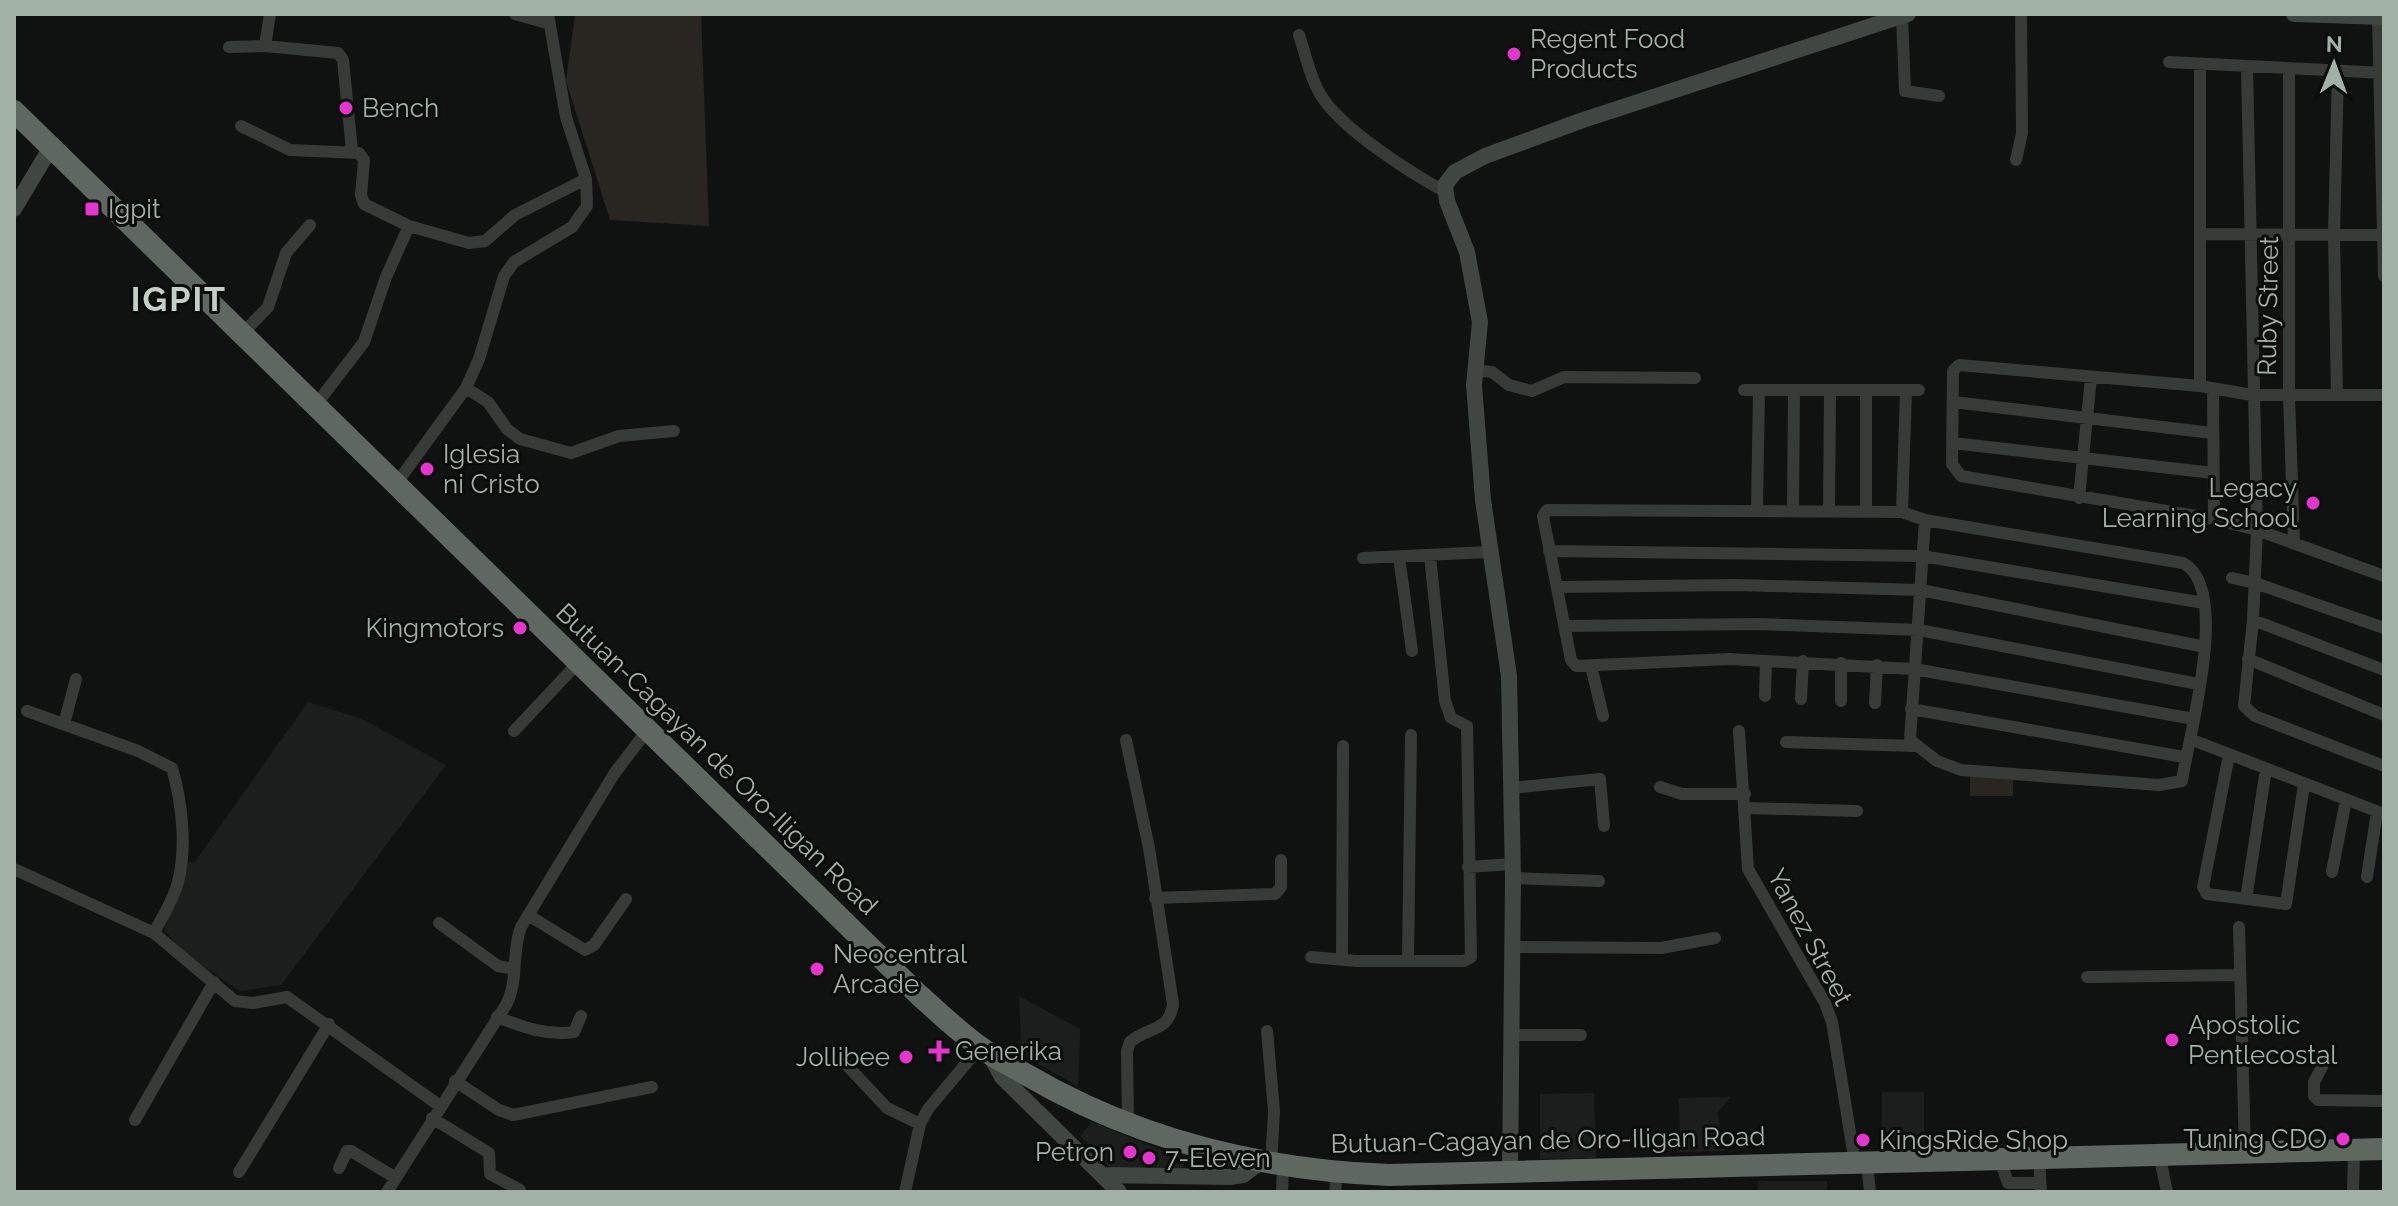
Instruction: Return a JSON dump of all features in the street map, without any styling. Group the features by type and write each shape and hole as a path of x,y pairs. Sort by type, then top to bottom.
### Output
{"highway":[{"name":"Butuan-Cagayan de Oro-Iligan Road","path":"14,111 646,732 781,858 900,978 985,1051 1088,1107 1200,1148 1336,1182 1510,1172 2384,1149"}],"street":[{"path":"265,46 270,14"},
{"path":"396,484 466,388 479,359 504,276 514,262 572,227 584,214 588,195 586,179 566,117 548,18 515,14"},
{"path":"2016,160 2022,133 2021,14"},
{"path":"2294,14 2381,17 2384,276"},
{"path":"1444,191 1455,172 1485,156 1583,120 1905,15 1905,91 1939,96"},
{"path":"1299,35 1317,86 1332,109 1397,162 1444,191 1467,252 1480,322 1474,370 1488,552 1509,676 1512,871 1510,1172"},
{"path":"229,47 265,46 338,53 343,60 352,151"},
{"path":"2169,62 2381,73"},
{"path":"2200,66 2200,386"},
{"path":"2247,67 2257,530 2253,620 2243,700 2248,713 2384,766"},
{"name":"Ruby Street","path":"2289,69 2289,396 2294,543"},
{"path":"2337,395 2334,235 2338,71"},
{"path":"241,126 290,150 352,151 364,160 361,195 364,204 409,226 469,243 485,241 515,215 586,179"},
{"path":"14,209 51,147"},
{"path":"242,334 268,307 286,253 310,225"},
{"path":"315,406 364,342 386,277 409,226"},
{"path":"2201,234 2291,237 2383,235"},
{"path":"2384,395 2252,395 2200,386 1959,365 1953,371 1952,468 1961,476 2214,519 2257,530 2384,576"},
{"path":"1474,370 1492,372 1509,385 1527,390 1542,389 1564,377 1695,378"},
{"path":"2079,498 2091,378"},
{"path":"466,388 488,402 507,429 520,439 571,453 619,436 674,431"},
{"path":"1744,390 1913,390 1902,512"},
{"path":"2213,390 2214,519"},
{"path":"1757,508 1759,391"},
{"path":"1793,509 1794,391"},
{"path":"1866,391 1866,510"},
{"path":"1829,509 1830,392"},
{"path":"1954,402 2212,433"},
{"path":"1953,443 2213,473"},
{"path":"1925,520 1919,630 1914,669 1908,736 1915,746 1937,761 1961,770 2159,785 2182,781 2184,757 2194,719 2208,621 2194,573 2183,563 1925,520 1902,512 1757,508 1547,510 1543,516 1573,664 1591,666 1729,659 1877,665 1914,669 2194,719"},
{"path":"1549,551 1922,556 2204,603"},
{"path":"1363,558 1488,552"},
{"path":"1311,957 1464,961 1471,957 1467,726 1451,718 1445,701 1430,556"},
{"path":"1399,557 1412,651"},
{"path":"2232,578 2255,583 2384,628"},
{"path":"1557,587 1737,585 1921,590 2205,647"},
{"path":"2253,620 2384,670"},
{"path":"1565,626 1757,624 1919,630 2198,684"},
{"path":"2248,659 2384,715"},
{"path":"1765,696 1766,661"},
{"path":"1801,699 1803,661"},
{"path":"1841,663 1841,701"},
{"path":"514,731 577,664"},
{"path":"1875,703 1877,665"},
{"path":"1591,666 1603,716"},
{"path":"64,724 76,679"},
{"path":"1911,709 2184,757"},
{"path":"27,711 138,751 172,768 179,811 181,868 177,885 154,933"},
{"name":"Yanez Street","path":"1739,731 1746,801 1744,851 1748,869 1825,1003 1832,1022 1861,1163 1870,1192"},
{"path":"387,1192 512,994 516,938 528,915 614,774 646,732"},
{"path":"1408,961 1411,735"},
{"path":"2190,739 2380,813 2367,877"},
{"path":"1126,740 1149,848 1173,1004 1171,1016 1162,1028 1130,1042 1127,1051 1128,1123"},
{"path":"1786,742 1915,746"},
{"path":"1342,960 1343,746"},
{"path":"2229,755 2203,887 2207,894 2286,904 2304,784"},
{"path":"2246,899 2266,769"},
{"path":"1511,788 1600,779 1604,826"},
{"path":"1660,787 1682,794 1857,811"},
{"path":"2332,872 2346,800"},
{"path":"1155,898 1275,894 1281,887 1281,860"},
{"path":"1468,867 1599,881"},
{"path":"14,869 154,933 244,1003 287,997 440,1106"},
{"path":"528,915 585,950 594,945 626,899"},
{"path":"439,923 498,966 514,969"},
{"path":"2239,927 2245,1152"},
{"path":"1512,947 1661,948 1715,938"},
{"path":"2087,977 2240,975"},
{"path":"135,1120 214,982"},
{"path":"497,1017 524,1028 555,1034 574,1032 581,1016"},
{"path":"239,1172 329,1024"},
{"path":"1267,1031 1274,1111 1271,1165 1282,1192"},
{"path":"1511,1035 1581,1035"},
{"path":"905,1192 920,1124 928,1109 985,1051 1002,1077 1119,1192"},
{"path":"841,1059 887,1108 920,1124"},
{"path":"2323,1065 2314,1082 2314,1096 2318,1100 2384,1101"},
{"path":"455,1081 499,1110 513,1115 652,1087"},
{"path":"432,1118 489,1153 490,1174 520,1190"},
{"path":"2353,1192 2354,1150"},
{"path":"339,1168 347,1151 351,1151 396,1178"},
{"path":"2159,1153 2167,1192"},
{"path":"2000,1159 2008,1183 2040,1187 2039,1157"},
{"path":"1103,1175 1230,1177 1271,1165"}],"shaded area":[{"path":"701,14 709,226 610,220 566,81 575,15"},
{"path":"308,702 362,719 446,765 281,985 240,991 188,956 164,930 188,862 194,863"},
{"path":"1970,773 2013,774 2013,796 1970,796"},
{"path":"1019,996 1080,1029 1078,1087 1015,1050 1021,1041"},
{"path":"1882,1092 1924,1092 1924,1142 1882,1143"},
{"path":"1594,1093 1596,1158 1540,1159 1540,1094"},
{"path":"1731,1097 1717,1113 1725,1151 1680,1152 1679,1098"},
{"path":"1092,1122 1184,1159 1182,1171 1111,1169 1080,1136"},
{"path":"1758,1181 1827,1181 1827,1192 1758,1192"}],"place":[{"name":"Regent Food Products","path":"1514,54"},
{"name":"Bench","path":"346,108"},
{"name":"Igpit","path":"92,209"},
{"name":"Iglesia ni Cristo","path":"427,469"},
{"name":"Legacy Learning School","path":"2313,503"},
{"name":"Kingmotors","path":"520,628"},
{"name":"Neocentral Arcade","path":"817,969"},
{"name":"Apostolic Pentlecostal","path":"2172,1040"},
{"name":"Generika","path":"939,1051"},
{"name":"Jollibee","path":"906,1057"},
{"name":"Tuning CDO","path":"2343,1139"},
{"name":"KingsRide Shop","path":"1863,1140"},
{"name":"Petron","path":"1130,1152"},
{"name":"7-Eleven","path":"1149,1158"}],"district":[{"name":"IGPIT","path":"179,299"}]}
